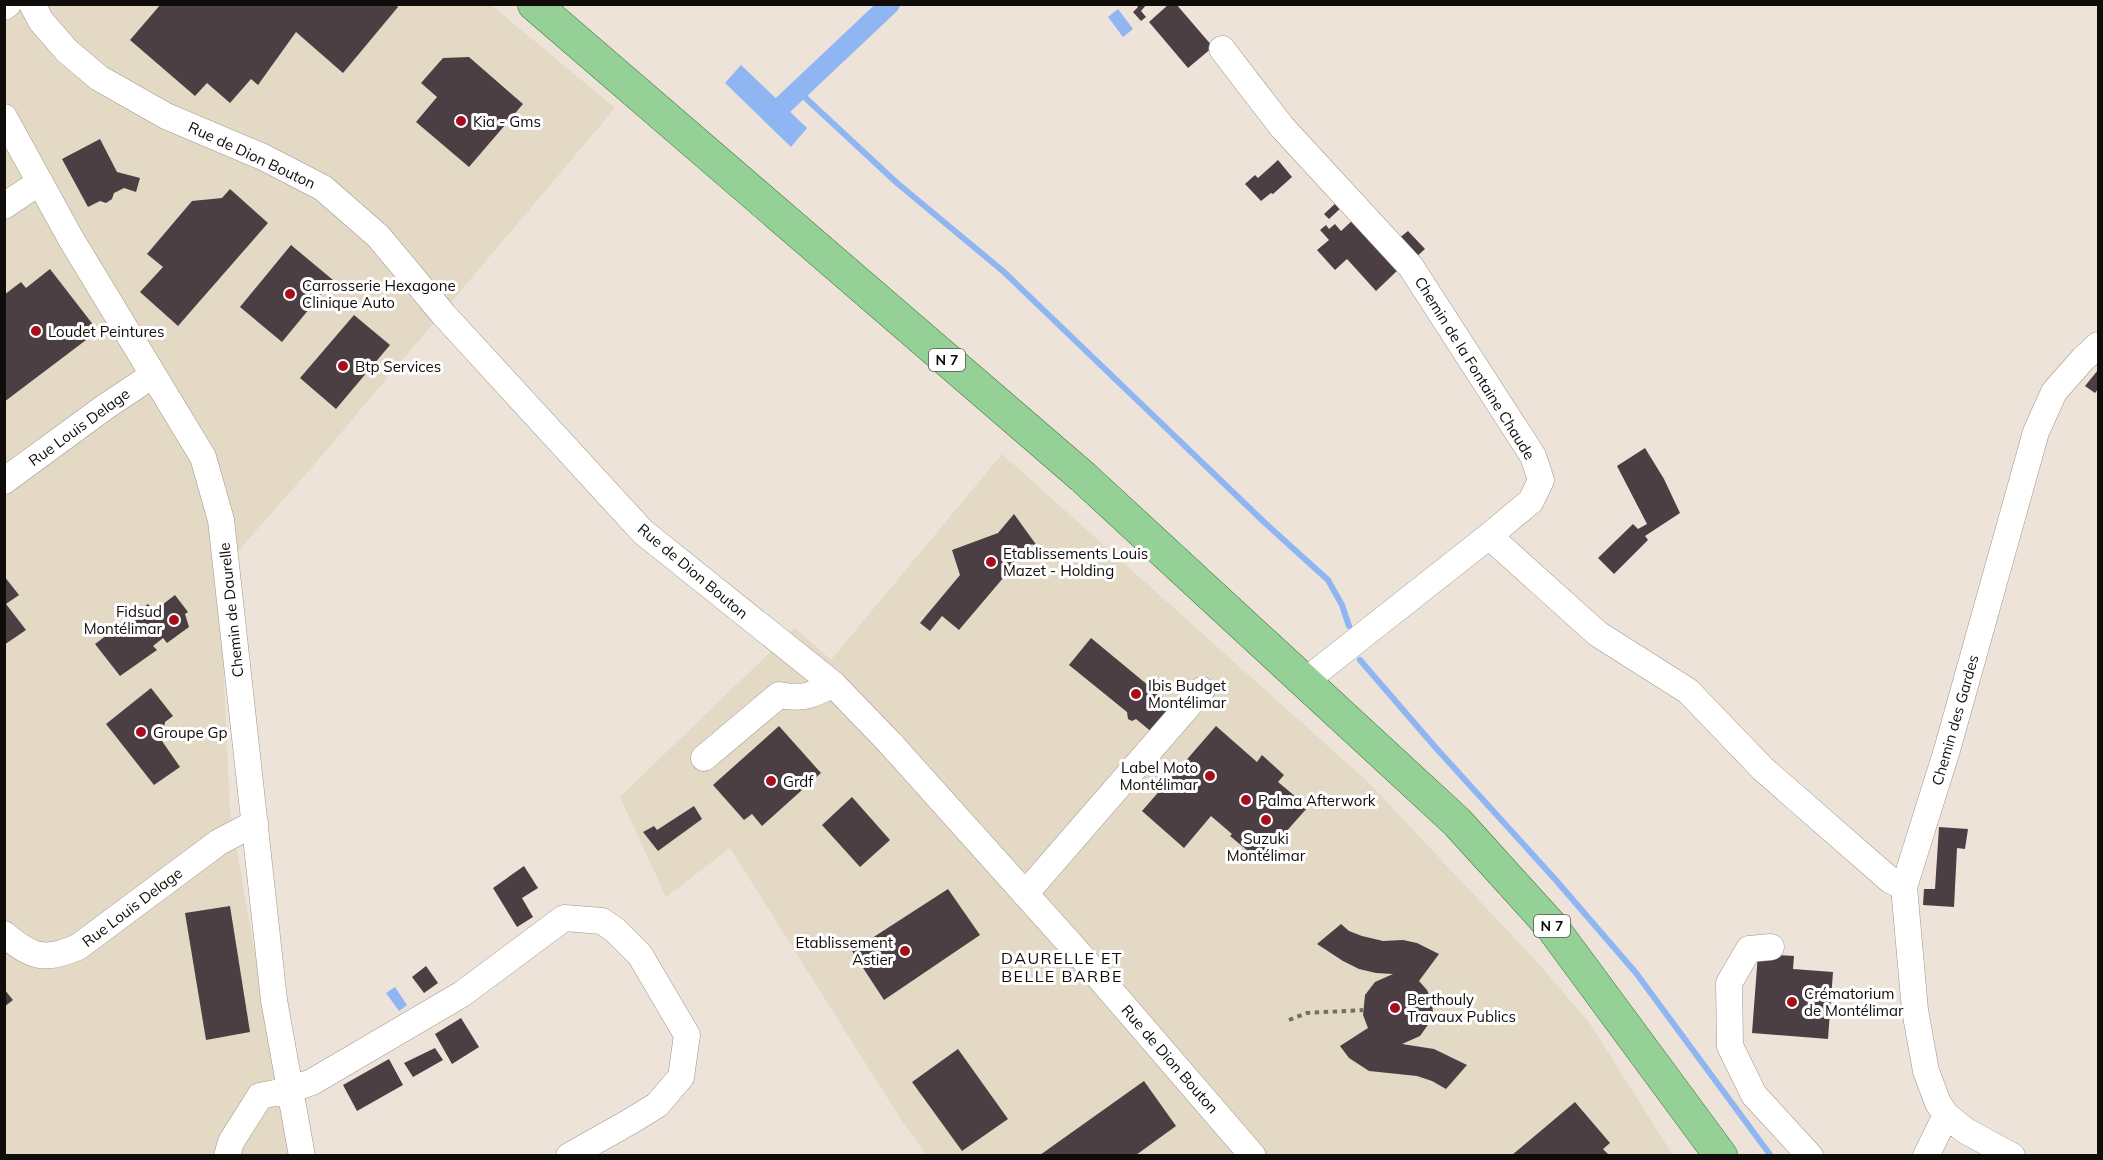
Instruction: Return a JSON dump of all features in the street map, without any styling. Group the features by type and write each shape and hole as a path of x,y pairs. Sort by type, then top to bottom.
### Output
{"main road":[{"name":"N 7","path":"534,4 1083,477 1457,822 1552,927 1721,1155"}],"street":[{"path":"4,7 8,4"},
{"name":"Rue de Dion Bouton","path":"32,4 41,21 67,51 99,78 166,116 263,157 323,188 378,236 444,315 643,532 833,684 890,743 1253,1155"},
{"name":"Chemin de la Fontaine Chaude","path":"1222,49 1282,127 1411,267 1533,456 1541,480 1531,501 1304,682"},
{"name":"Chemin de Daurelle","path":"4,117 71,239 203,457 221,520 274,1000 302,1155"},
{"path":"4,206 40,182"},
{"name":"Chemin des Gardes","path":"1946,1115 1938,1103 1926,1071 1915,1010 1904,887 1947,750 2036,432 2054,392 2098,345"},
{"name":"Rue Louis Delage","path":"4,481 153,375"},
{"path":"1489,536 1598,634 1688,691 1763,769 1890,880 1904,887"},
{"path":"704,758 779,695 795,698 813,695 833,684"},
{"path":"1025,894 1202,690"},
{"name":"Rue Louis Delage","path":"4,934 23,950 47,956 69,951 78,947 219,842 255,823"},
{"path":"227,1155 231,1142 260,1096 290,1090 312,1082 462,994 564,918 602,921 615,930 640,955 687,1035 681,1077 657,1105 569,1155"},
{"path":"1772,946 1749,950 1729,983 1730,1046 1754,1095 1810,1155"},
{"path":"1926,1155 1946,1115 1966,1131 2012,1155"}],"path":[{"path":"1289,1020 1307,1013 1363,1010"}],"shaded area":[{"path":"5,5 491,5 615,108 312,467 219,573 230,810 290,1155 5,1156"},
{"path":"1002,454 1368,782 1536,961 1588,1021 1673,1155 926,1155 900,1118 730,848 666,897 620,797 795,628 831,660"}],"water":[{"path":"1118,9 1133,29 1123,37 1108,17"},
{"path":"741,65 807,128 791,147 725,83"},
{"path":"395,987 407,1005 399,1011 386,993"}],"building":[{"path":"161,4 396,4 398,7 343,73 296,32 258,85 251,79 230,103 207,83 195,96 130,40"},
{"path":"1136,4 1147,4 1141,11 1146,17 1141,21 1133,12 1138,7"},
{"path":"1169,4 1176,4 1213,47 1188,68 1149,22"},
{"path":"469,57 523,104 469,167 416,122 437,97 421,83 443,58"},
{"path":"100,139 117,172 140,178 136,192 124,188 114,193 112,199 106,203 100,201 88,207 62,159"},
{"path":"1278,160 1292,177 1273,194 1271,193 1261,201 1245,184 1255,175 1258,178"},
{"path":"230,189 268,223 178,326 140,292 163,267 147,254 192,201 222,198"},
{"path":"1338,201 1343,206 1329,219 1324,214"},
{"path":"1354,219 1399,269 1376,291 1347,259 1335,270 1317,250 1329,240 1320,230 1326,225 1329,229 1335,224 1341,231"},
{"path":"1408,231 1425,249 1415,258 1398,239"},
{"path":"291,245 333,280 282,342 240,307"},
{"path":"50,269 98,331 4,402 4,295 21,282 26,288"},
{"path":"354,315 390,345 336,409 300,378"},
{"path":"2098,370 2098,389 2095,393 2085,386"},
{"path":"1645,448 1664,479 1680,513 1645,536 1648,540 1614,574 1598,558 1633,524 1638,529 1647,524 1617,466"},
{"path":"1014,514 1040,550 1032,544 959,630 942,616 930,631 920,623 960,575 952,550 998,533"},
{"path":"4,576 19,595 6,604 26,630 4,645"},
{"path":"175,595 188,612 185,614 189,627 167,643 163,638 153,646 157,650 120,676 95,644 148,604 154,611"},
{"path":"1091,638 1149,686 1157,685 1157,692 1175,707 1153,733 1136,719 1132,721 1128,719 1127,712 1069,665"},
{"path":"151,688 173,716 165,722 162,741 180,767 154,785 106,724"},
{"path":"779,726 821,773 762,826 752,814 744,820 713,785"},
{"path":"1216,726 1257,762 1262,755 1284,775 1278,782 1308,807 1260,861 1230,836 1232,834 1211,816 1184,848 1142,811"},
{"path":"852,797 890,840 860,867 822,825"},
{"path":"694,806 702,819 658,851 643,832 654,826 657,830"},
{"path":"1939,827 1968,829 1965,849 1957,848 1954,907 1923,905 1924,889 1935,889"},
{"path":"524,866 538,888 522,898 533,917 517,927 493,888"},
{"path":"948,889 980,935 884,1000 852,951"},
{"path":"230,906 250,1032 206,1040 185,913"},
{"path":"1341,924 1349,931 1362,936 1383,941 1403,940 1417,943 1439,954 1419,981 1427,990 1432,1001 1433,1013 1430,1022 1420,1036 1402,1044 1434,1049 1467,1065 1446,1089 1417,1076 1369,1071 1349,1058 1340,1046 1368,1028 1363,1015 1365,995 1375,982 1393,974 1359,969 1317,944"},
{"name":"Crématorium de Montélimar","path":"1758,954 1794,956 1793,969 1833,972 1828,1039 1752,1033"},
{"path":"426,966 438,983 424,993 412,977"},
{"path":"4,989 13,1000 4,1007"},
{"path":"461,1018 479,1047 452,1064 435,1034"},
{"path":"435,1048 443,1060 413,1077 404,1063"},
{"path":"958,1049 1008,1119 962,1151 912,1082"},
{"path":"389,1059 403,1085 357,1111 343,1085"},
{"path":"1144,1081 1176,1126 1136,1155 1040,1155"},
{"path":"1575,1102 1610,1143 1603,1149 1609,1155 1512,1155"}],"waterway":[{"path":"783,105 890,4"},
{"path":"798,91 897,183 1004,272 1264,522 1328,580 1342,605 1349,626"},
{"path":"1360,660 1636,973 1771,1156"}],"place":[{"name":"Kia - Gms","path":"461,121"},
{"name":"Carrosserie Hexagone Clinique Auto","path":"290,294"},
{"name":"Loudet Peintures","path":"36,331"},
{"name":"Btp Services","path":"343,366"},
{"name":"Etablissements Louis Mazet - Holding","path":"991,562"},
{"name":"Fidsud Montélimar","path":"174,620"},
{"name":"Ibis Budget Montélimar","path":"1136,694"},
{"name":"Groupe Gp","path":"141,732"},
{"name":"Label Moto Montélimar","path":"1210,776"},
{"name":"Grdf","path":"771,781"},
{"name":"Palma Afterwork","path":"1246,800"},
{"name":"Suzuki Montélimar","path":"1266,820"},
{"name":"Etablissement Astier","path":"905,951"},
{"name":"Crématorium de Montélimar","path":"1792,1002"},
{"name":"Berthouly Travaux Publics","path":"1395,1008"}],"district":[{"name":"DAURELLE ET BELLE BARBE","path":"1062,967"}]}
